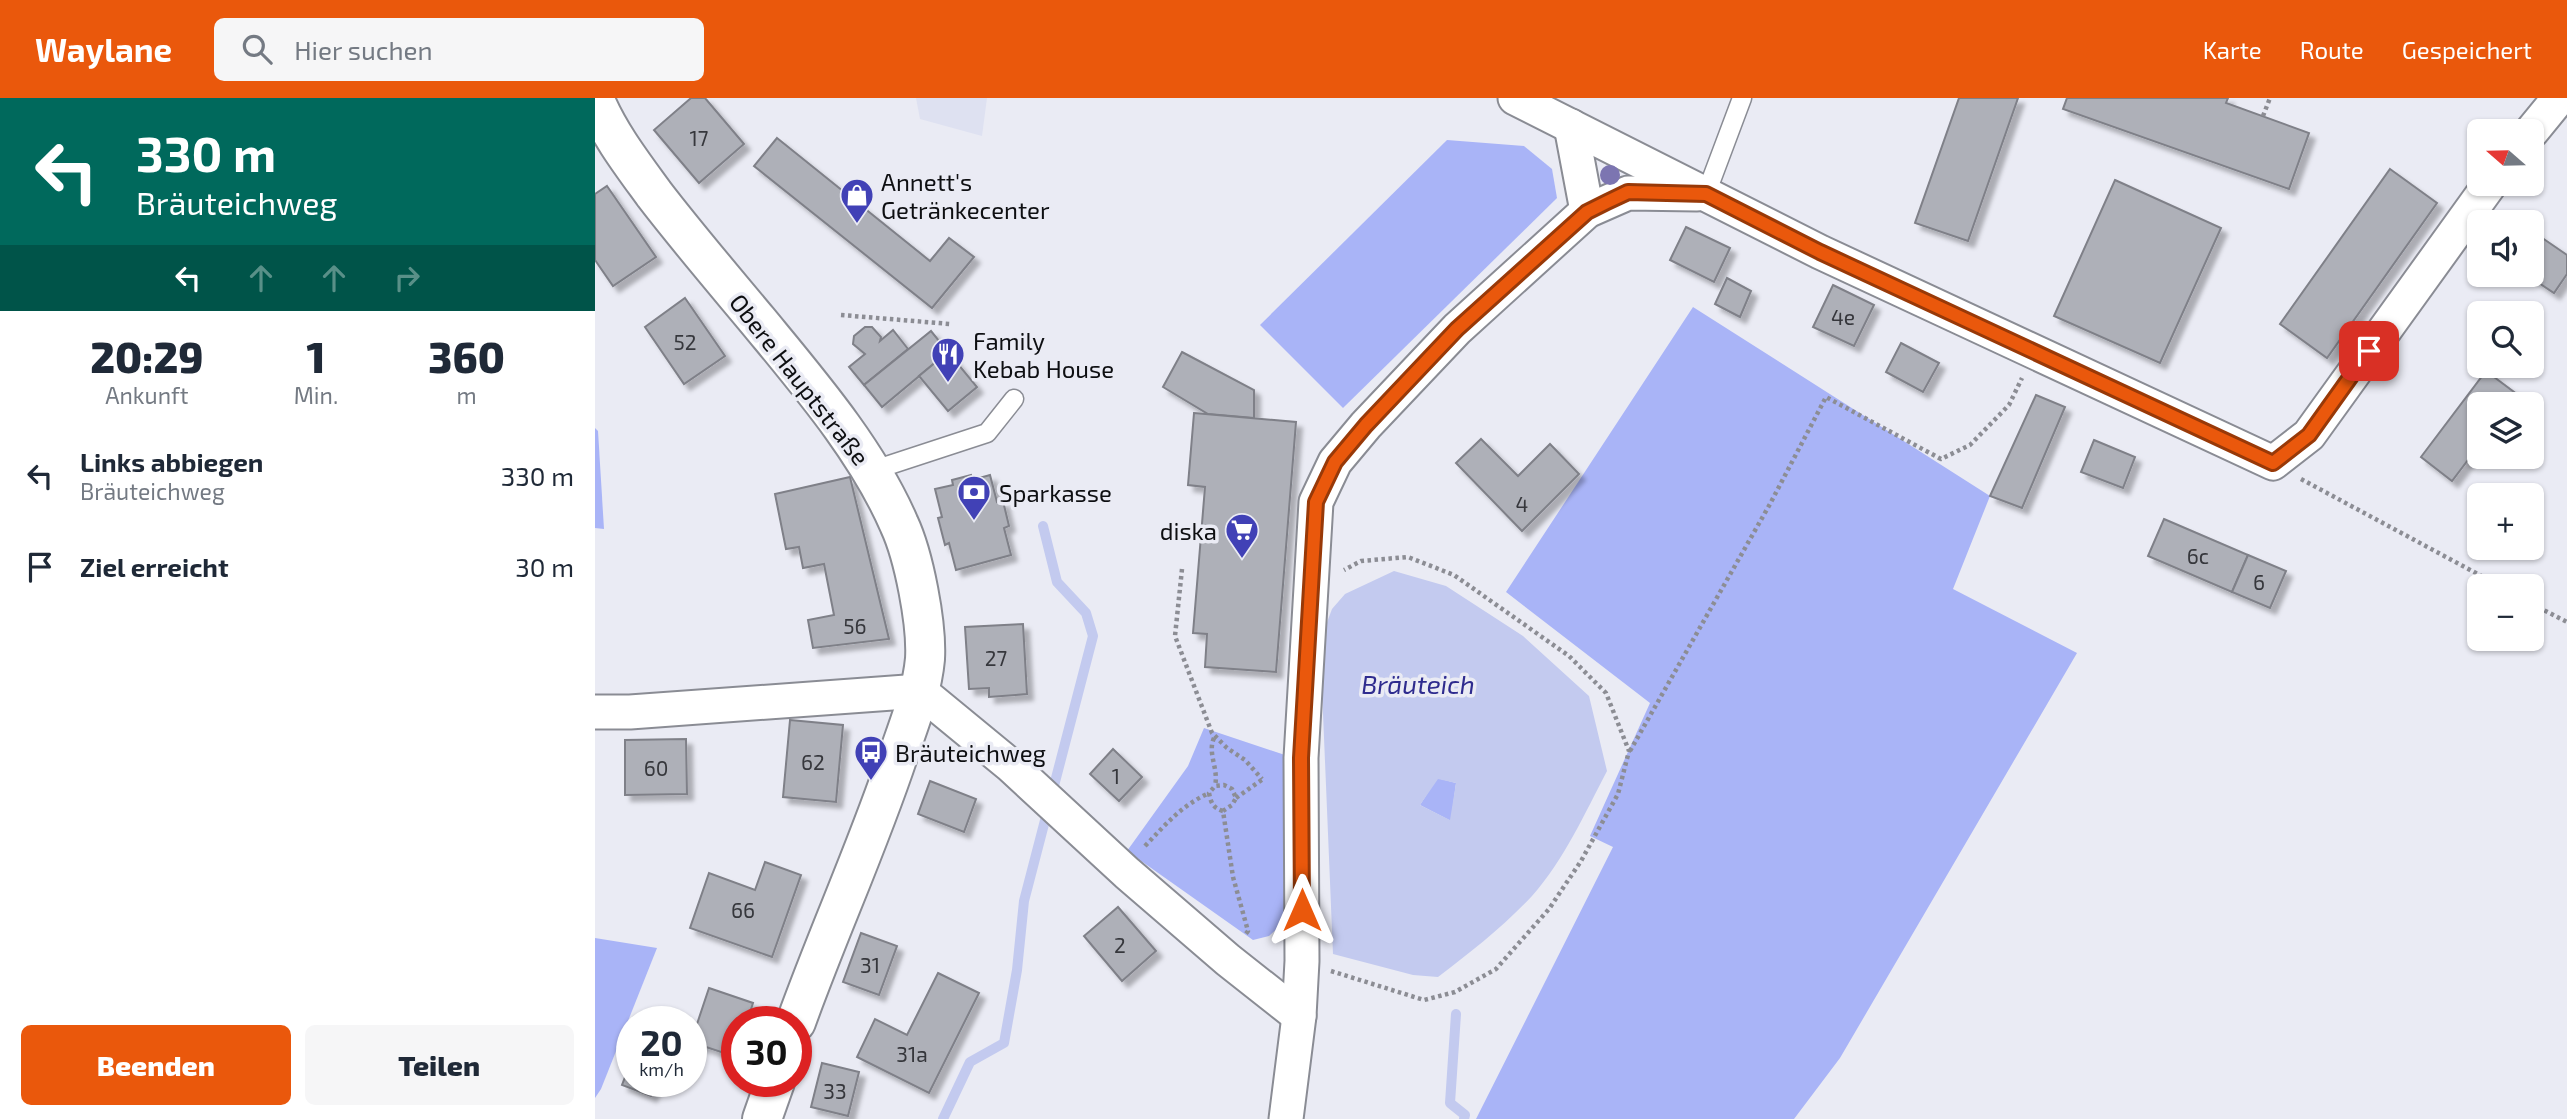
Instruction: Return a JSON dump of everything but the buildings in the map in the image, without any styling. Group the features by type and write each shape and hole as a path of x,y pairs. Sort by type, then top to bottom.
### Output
{"street":[{"path":"1515,98 1820,252 2273,463 2309,435 2481,196"},
{"path":"2542,119 2559,98"},
{"name":"Obere Hauptstraße","path":"595,100 629,161 676,223 791,362 871,471 901,528 913,573 924,627 925,659 920,691 887,791 802,1006"},
{"path":"1571,127 1587,212"},
{"path":"1286,1119 1299,1016 1302,961 1301,758 1316,502 1335,462 1366,425 1457,329 1587,212 1628,192 1706,194"},
{"path":"595,712 630,712 920,691 1047,799 1127,873 1228,960 1299,1016"},
{"path":"761,1119 769,1097"}],"lane":[{"path":"1706,194 1742,98"},
{"path":"871,471 987,433 1014,399"}],"path":[{"path":"2263,116 2270,98"},
{"path":"841,315 950,324"},
{"path":"1302,961 1424,1000 1455,992 1496,969 1549,909 1581,860 1618,794 1629,751 1770,504 1826,397 1941,459 1970,445 2009,405 2034,352"},
{"path":"2273,463 2478,574"},
{"path":"1311,584 1325,580 1361,561 1408,556 1454,575 1569,656 1606,693 1629,751"},
{"path":"1182,569 1175,636 1214,738 1245,760 1262,779"},
{"path":"2544,610 2567,622"},
{"path":"1127,873 1139,852 1170,818 1189,803 1209,793 1215,786 1211,745 1214,738"},
{"path":"1209,793 1211,803 1223,811 1262,779 1272,778"},
{"path":"1215,786 1224,785 1232,789 1236,798"},
{"path":"1223,811 1233,877 1248,931 1228,960"}],"shaded area":[{"path":"916,98 987,98 982,136 920,119"},
{"path":"1447,140 1524,146 1552,169 1557,198 1343,408 1260,325"},
{"path":"1693,307 1990,496 1953,589 2077,653 1840,1058 1794,1119 1476,1119 1613,847 1590,836 1650,703 1506,592"},
{"path":"595,428 598,431 604,529 595,528"},
{"path":"1204,728 1297,759 1290,917 1269,936 1253,940 1127,851 1188,766"},
{"path":"1437,778 1456,783 1451,821 1420,805"},
{"path":"595,938 657,948 634,1006 616,1006 616,1051 595,1098"}],"water":[{"name":"Bräuteich","path":"1394,571 1446,586 1523,636 1589,696 1607,771 1582,820 1564,852 1532,896 1487,938 1438,977 1413,975 1333,954 1320,641 1332,609 1345,594","holes":["1438,779 1456,783 1450,820 1420,805"]}],"waterway":[{"path":"943,1119 970,1062 1004,1043 1017,970 1024,901 1093,636 1086,613 1057,582 1043,526"},
{"path":"1456,1014 1450,1103 1465,1115 1464,1119"}],"place":[{"name":"Annett's Getränkecenter","path":"857,225"},
{"name":"Family Kebab House","path":"948,384"},
{"name":"Sparkasse","path":"974,522"},
{"name":"diska","path":"1242,560"},
{"name":"Bräuteichweg","path":"871,782"}],"route":[{"path":"1302,910 1301,758 1316,502 1335,462 1366,425 1457,329 1587,212 1628,192 1706,194 1820,252 2273,463 2309,435 2369,351"}]}
